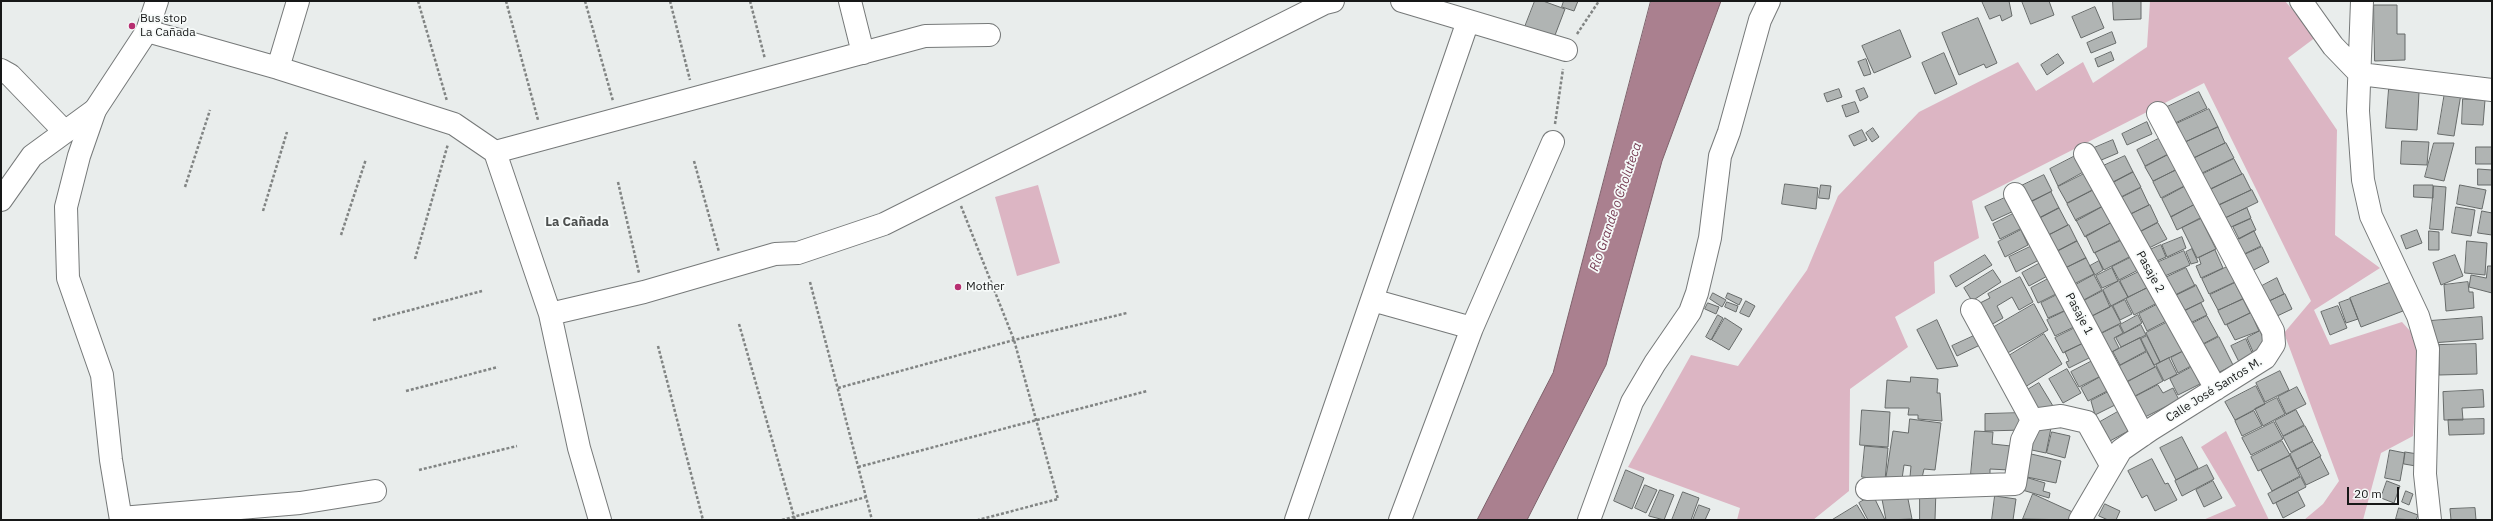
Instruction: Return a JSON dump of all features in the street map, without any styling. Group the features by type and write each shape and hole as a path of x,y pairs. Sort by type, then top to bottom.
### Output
{"street":[{"path":"157,1 147,31 95,110 78,156 66,207 68,278 102,375 111,460 121,519 300,503 375,491"},
{"path":"278,68 298,1"},
{"path":"850,1 863,53"},
{"path":"550,314 644,292 775,254 798,253 884,224 1325,2 1333,1"},
{"path":"1402,1 1566,50"},
{"path":"1589,520 1632,402 1655,363 1690,312 1697,293 1710,238 1720,156 1729,132 1760,20 1769,1"},
{"path":"2301,1 2333,46 2360,74 2492,90"},
{"path":"2362,1 2360,147 2371,216 2418,316 2428,349 2425,474 2430,520"},
{"path":"1296,520 1468,21"},
{"path":"147,31 278,68 454,124 495,152 550,314 579,448 600,520"},
{"path":"495,152 925,36 989,35"},
{"path":"1,70 10,75 66,132"},
{"path":"1,200 32,156 95,110"},
{"name":"Calle José Santos M.","path":"2080,520 2121,450 2265,358 2274,344 2273,331 2158,113"},
{"path":"1400,520 1472,328 1553,142"},
{"name":"Pasaje 2","path":"2085,154 2216,389"},
{"name":"Pasaje 1","path":"2015,194 2143,435"},
{"path":"1372,300 1472,328"},
{"path":"1972,310 2032,420"},
{"path":"2032,420 2060,416 2087,422 2111,465"},
{"path":"1867,489 2015,484 2022,440 2032,420"}],"path":[{"path":"415,259 454,124 418,1"},
{"path":"506,1 544,139"},
{"path":"585,1 618,119"},
{"path":"670,1 695,98"},
{"path":"750,1 771,78"},
{"path":"185,187 210,110"},
{"path":"263,211 287,132"},
{"path":"341,235 366,159"},
{"path":"694,162 724,269"},
{"path":"618,182 644,292"},
{"path":"954,190 1014,340 1058,499 978,520"},
{"path":"810,282 872,520"},
{"path":"374,320 482,291"},
{"path":"838,388 1014,340 1127,313"},
{"path":"739,324 794,518"},
{"path":"658,346 703,520"},
{"path":"406,391 498,367"},
{"path":"858,467 1147,391"},
{"path":"419,470 517,446"},
{"path":"782,520 794,518 866,496"}],"shaded area":[{"path":"2150,1 2285,1 2316,37 2288,58 2337,130 2335,235 2380,268 2314,310 2330,345 2402,322 2420,342 2413,436 2381,453 2363,520 2304,520 2323,504 2339,481 2284,333 2311,301 2204,83 1972,201 1979,238 1934,262 1935,293 1895,317 1908,347 1850,389 1849,491 1813,520 1737,520 1740,508 1628,467 1691,355 1738,366 1807,270 1838,196 1919,112 2018,62 2036,91 2083,62 2093,83 2147,47"},
{"path":"1038,185 1060,263 1017,276 995,197"},
{"path":"2226,431 2269,520 2203,520 2236,506 2201,447"}],"water":[{"name":"Río Grande o Choluteca","path":"1651,1 1721,1 1662,161 1606,365 1527,520 1477,520 1553,373"}],"building":[{"path":"1535,1 1543,1 1565,9 1552,43 1523,32"},
{"path":"1564,1 1578,1 1574,11 1562,7"},
{"path":"1982,1 2009,1 2012,16 2002,21 2000,15 1990,19"},
{"path":"2022,1 2049,1 2054,15 2031,24"},
{"path":"2113,1 2141,1 2141,19 2114,20"},
{"path":"2374,5 2397,5 2397,34 2405,34 2405,60 2375,61"},
{"path":"2095,7 2104,28 2081,38 2072,17"},
{"path":"1978,18 1997,63 1986,68 1984,64 1959,75 1942,33"},
{"path":"1900,30 1911,57 1874,73 1862,46"},
{"path":"2112,32 2116,43 2091,53 2087,43"},
{"path":"2111,52 2114,60 2098,67 2095,59"},
{"path":"1944,53 1957,84 1935,94 1922,63"},
{"path":"2058,54 2064,63 2047,75 2041,65"},
{"path":"1866,59 1871,74 1864,76 1858,62"},
{"path":"1864,88 1868,97 1860,101 1856,91"},
{"path":"1839,89 1842,97 1827,102 1824,94"},
{"path":"2389,89 2419,92 2417,130 2386,128"},
{"path":"2199,92 2207,108 2173,124 2165,108"},
{"path":"2445,92 2461,94 2454,136 2438,134"},
{"path":"2463,99 2485,100 2483,125 2462,124"},
{"path":"1855,102 1859,112 1846,117 1842,106"},
{"path":"2209,109 2218,127 2183,143 2174,125"},
{"path":"2147,122 2152,134 2127,145 2122,134"},
{"path":"2218,127 2225,143 2191,159 2184,143"},
{"path":"1873,128 1879,137 1872,142 1866,133"},
{"path":"1862,130 1867,140 1854,146 1849,136"},
{"path":"2164,136 2172,152 2145,166 2137,150"},
{"path":"2113,140 2118,153 2099,161 2094,148"},
{"path":"2402,141 2429,142 2427,165 2401,164"},
{"path":"2226,143 2234,158 2200,174 2193,159"},
{"path":"2434,143 2454,143 2444,181 2425,177"},
{"path":"2476,147 2492,147 2492,164 2476,164"},
{"path":"2172,153 2180,168 2153,181 2145,167"},
{"path":"2079,154 2087,170 2058,186 2050,169"},
{"path":"2125,156 2133,172 2110,184 2101,167"},
{"path":"2234,159 2242,174 2209,190 2201,175"},
{"path":"2180,168 2188,184 2161,198 2153,182"},
{"path":"2478,169 2492,170 2492,185 2478,185"},
{"path":"2088,172 2096,188 2067,203 2058,187"},
{"path":"2133,172 2141,187 2117,199 2110,184"},
{"path":"2243,174 2251,190 2217,206 2209,190"},
{"path":"2044,175 2052,191 2025,205 2017,188"},
{"path":"1785,184 1818,188 1816,209 1782,204"},
{"path":"1821,185 1831,186 1829,199 1819,198"},
{"path":"2188,185 2197,203 2171,217 2162,199"},
{"path":"2414,185 2433,185 2433,198 2414,197"},
{"path":"2460,185 2486,190 2482,209 2457,204"},
{"path":"2434,186 2446,187 2443,230 2430,229"},
{"path":"2141,188 2149,205 2126,216 2117,200"},
{"path":"2096,189 2105,205 2076,221 2067,204"},
{"path":"2252,190 2258,202 2223,219 2217,206"},
{"path":"2051,192 2059,208 2032,222 2024,205"},
{"path":"2009,196 2016,210 1992,221 1985,207"},
{"path":"2198,203 2204,216 2177,230 2171,217"},
{"path":"2106,205 2114,221 2085,237 2076,220"},
{"path":"2150,205 2158,222 2135,234 2126,217"},
{"path":"2456,207 2475,210 2471,236 2452,233"},
{"path":"2059,208 2068,225 2041,239 2032,222"},
{"path":"2247,208 2251,218 2231,227 2226,218"},
{"path":"2019,211 2026,226 2000,239 1993,224"},
{"path":"2482,211 2492,213 2492,235 2478,233"},
{"path":"2201,219 2216,249 2197,258 2182,228"},
{"path":"2251,219 2256,230 2239,239 2233,227"},
{"path":"2115,221 2124,238 2094,253 2086,236"},
{"path":"2158,223 2167,239 2143,251 2135,235"},
{"path":"2069,225 2077,241 2050,255 2041,239"},
{"path":"2021,230 2028,245 2005,257 1998,242"},
{"path":"2417,230 2422,243 2406,249 2401,236"},
{"path":"2254,231 2261,246 2242,255 2235,241"},
{"path":"2429,231 2439,232 2439,250 2429,250"},
{"path":"2182,237 2186,248 2167,257 2162,245"},
{"path":"2125,239 2133,255 2104,270 2095,253"},
{"path":"2077,241 2086,258 2059,271 2050,255"},
{"path":"2467,241 2487,243 2485,275 2465,273"},
{"path":"2161,245 2166,257 2150,264 2145,252"},
{"path":"2032,246 2039,260 2016,272 2009,257"},
{"path":"2262,247 2269,262 2250,272 2242,256"},
{"path":"2192,249 2198,262 2191,264 2186,252"},
{"path":"2215,250 2223,268 2201,278 2196,266 2201,264 2199,258"},
{"path":"2184,251 2190,265 2158,279 2152,265"},
{"path":"1985,255 1992,265 1956,287 1950,276"},
{"path":"2455,255 2463,276 2441,285 2433,263"},
{"path":"2134,256 2140,269 2119,280 2112,267"},
{"path":"2086,258 2094,274 2066,288 2058,272"},
{"path":"2044,261 2051,274 2029,286 2022,273"},
{"path":"2099,261 2103,270 2095,275 2090,266"},
{"path":"2488,266 2492,266 2492,293 2469,287 2471,275 2486,278"},
{"path":"2227,267 2235,282 2209,294 2202,279"},
{"path":"2112,268 2118,281 2102,288 2096,276"},
{"path":"2186,268 2195,286 2172,297 2163,279"},
{"path":"2145,269 2153,285 2128,297 2120,281"},
{"path":"1993,270 2001,282 1972,301 1964,288"},
{"path":"2094,275 2102,290 2080,302 2072,287"},
{"path":"2020,277 2033,302 2019,310 2012,297 1997,306 2003,318 1989,326 1978,304 1990,298 1988,294"},
{"path":"2050,278 2058,293 2038,303 2031,288"},
{"path":"2277,278 2284,294 2267,302 2260,287"},
{"path":"2119,281 2128,297 2111,306 2103,290"},
{"path":"2392,282 2403,311 2361,327 2350,298"},
{"path":"2468,282 2469,292 2473,292 2474,308 2446,311 2444,285"},
{"path":"2235,283 2243,299 2218,310 2210,295"},
{"path":"2196,285 2204,301 2180,313 2172,297"},
{"path":"2151,286 2159,302 2134,315 2126,299"},
{"path":"2103,291 2110,307 2090,317 2082,302"},
{"path":"1713,293 1726,300 1722,307 1710,299"},
{"path":"1728,293 1742,299 1739,305 1726,298"},
{"path":"2059,294 2066,310 2048,318 2041,303"},
{"path":"2285,294 2292,309 2275,317 2268,302"},
{"path":"2243,299 2250,313 2225,325 2218,311"},
{"path":"2350,299 2358,319 2346,323 2339,303"},
{"path":"2125,300 2132,314 2120,320 2113,306"},
{"path":"2166,300 2174,317 2147,331 2139,314"},
{"path":"1746,301 1755,306 1749,317 1740,313"},
{"path":"1727,302 1738,306 1736,312 1725,307"},
{"path":"1708,303 1719,307 1716,314 1705,309"},
{"path":"2201,303 2207,315 2188,324 2182,312"},
{"path":"2034,304 2048,330 2004,355 1989,330"},
{"path":"2112,306 2121,323 2099,334 2091,317"},
{"path":"2338,306 2347,328 2330,335 2321,312"},
{"path":"2068,310 2076,326 2055,336 2047,320"},
{"path":"2251,313 2259,331 2235,340 2227,325"},
{"path":"1718,315 1723,318 1711,340 1706,337"},
{"path":"2138,315 2142,323 2124,333 2120,325"},
{"path":"2207,316 2218,336 2199,346 2188,326"},
{"path":"2482,317 2483,339 2432,343 2430,321"},
{"path":"1725,318 1742,329 1729,350 1712,340"},
{"path":"1937,320 1958,366 1937,369 1917,330"},
{"path":"2168,322 2183,351 2160,362 2146,333"},
{"path":"2119,325 2123,333 2114,338 2119,348 2108,354 2099,335"},
{"path":"2141,325 2146,335 2121,347 2116,338"},
{"path":"2077,327 2085,342 2063,353 2055,338"},
{"path":"2260,331 2268,348 2254,354 2247,338"},
{"path":"2044,334 2062,364 2025,387 2007,357"},
{"path":"1976,335 1980,345 1957,356 1952,346"},
{"path":"2147,336 2160,362 2154,365 2141,339"},
{"path":"2219,337 2233,365 2214,375 2199,347"},
{"path":"2140,338 2146,351 2120,365 2113,352"},
{"path":"2246,339 2253,355 2239,362 2231,346"},
{"path":"2087,342 2093,356 2069,368 2066,362 2069,361 2065,352"},
{"path":"2476,344 2477,374 2439,375 2439,345"},
{"path":"2184,351 2191,366 2178,373 2171,358"},
{"path":"2147,352 2155,367 2124,383 2116,368"},
{"path":"2100,357 2109,372 2079,387 2071,372"},
{"path":"2169,358 2177,374 2164,381 2156,365"},
{"path":"2156,367 2163,381 2135,396 2128,382"},
{"path":"2192,367 2200,384 2178,395 2170,379"},
{"path":"2067,369 2081,393 2063,403 2049,379"},
{"path":"2280,371 2289,390 2265,402 2256,383"},
{"path":"2104,375 2111,389 2088,401 2081,388"},
{"path":"1911,377 1938,379 1937,393 1940,393 1942,421 1918,419 1918,415 1908,415 1909,408 1885,408 1887,380 1910,382"},
{"path":"2039,383 2053,406 2036,412 2024,392"},
{"path":"2158,385 2163,393 2173,388 2179,400 2145,417 2135,397"},
{"path":"2256,386 2265,404 2235,420 2225,402"},
{"path":"2297,387 2306,404 2286,414 2278,397"},
{"path":"2112,390 2119,403 2095,415 2091,401"},
{"path":"2483,390 2484,407 2462,408 2463,420 2444,420 2443,392"},
{"path":"2277,398 2285,414 2263,426 2255,409"},
{"path":"2130,405 2141,424 2110,441 2100,422"},
{"path":"1862,410 1890,412 1888,447 1860,445"},
{"path":"2296,410 2304,425 2283,436 2275,421"},
{"path":"2254,411 2262,426 2242,436 2235,421"},
{"path":"2022,413 2023,430 1985,431 1985,414"},
{"path":"1910,419 1941,423 1935,470 1924,469 1922,478 1910,477 1911,466 1904,465 1902,479 1886,477 1893,431 1908,433"},
{"path":"2484,419 2484,434 2449,435 2448,420"},
{"path":"2274,422 2283,439 2251,455 2242,438"},
{"path":"2031,425 2051,428 2046,453 2027,449"},
{"path":"2305,426 2313,441 2291,452 2283,437"},
{"path":"1975,431 1993,432 1992,444 2011,446 2009,470 1990,469 1990,476 1971,474"},
{"path":"2052,432 2070,436 2065,458 2047,453"},
{"path":"2182,437 2198,468 2176,480 2160,448"},
{"path":"2282,441 2290,455 2258,471 2251,457"},
{"path":"2313,442 2321,456 2297,469 2290,454"},
{"path":"1865,446 1888,448 1885,480 1862,477"},
{"path":"2390,450 2405,453 2400,481 2385,478"},
{"path":"2405,452 2418,454 2416,466 2404,464"},
{"path":"2027,453 2061,461 2056,483 2022,476"},
{"path":"2290,456 2300,476 2272,491 2261,470"},
{"path":"2320,457 2329,474 2306,485 2298,469"},
{"path":"2152,459 2165,484 2168,483 2177,500 2155,511 2147,495 2142,498 2128,471"},
{"path":"2207,465 2214,479 2182,496 2175,481"},
{"path":"1626,470 1644,478 1632,509 1614,501"},
{"path":"2022,476 2045,483 2043,491 2050,493 2049,498 2019,489"},
{"path":"2301,477 2306,487 2273,504 2268,494"},
{"path":"2213,481 2222,498 2204,507 2196,490"},
{"path":"2387,481 2400,486 2394,503 2381,498"},
{"path":"1645,485 1657,490 1646,513 1635,508"},
{"path":"1906,489 1912,519 1886,520 1881,494"},
{"path":"1920,489 1936,489 1935,520 1920,520"},
{"path":"1660,490 1674,495 1664,520 1649,516"},
{"path":"2406,491 2413,494 2409,505 2402,502"},
{"path":"1683,492 1699,498 1691,520 1672,520"},
{"path":"2298,492 2305,506 2283,518 2276,503"},
{"path":"2033,494 2077,514 2075,520 2023,519"},
{"path":"1873,495 1885,520 1868,520 1859,503"},
{"path":"1995,496 2016,499 2013,520 1992,520"},
{"path":"2105,504 2120,511 2116,520 2108,520 2099,516"},
{"path":"1699,505 1710,509 1705,520 1693,520"},
{"path":"1857,505 1866,520 1832,520"},
{"path":"2399,508 2418,515 2416,520 2396,519"},
{"path":"2475,508 2476,520 2451,520 2450,509"}],"place":[{"name":"Bus stop La Cañada","path":"132,26"},
{"name":"Mother","path":"958,287"}],"district":[{"name":"La Cañada","path":"577,222"}]}
